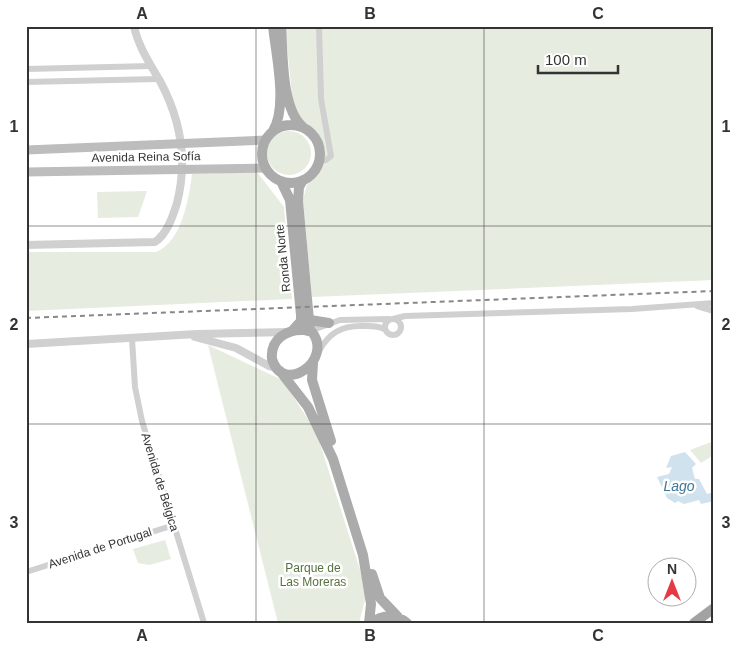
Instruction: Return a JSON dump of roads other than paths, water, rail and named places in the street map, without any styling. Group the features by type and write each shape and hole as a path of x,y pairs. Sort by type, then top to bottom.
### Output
{"highway":[{"path":"694,623 714,608"}],"main road":[{"path":"266,168 262,154 266,140 278,124 281,109 273,26"},
{"path":"281,26 289,108 295,120 318,143 319,161"},
{"path":"273,132 289,125 305,129"},
{"name":"Avenida Reina Sofía","path":"26,150 266,140"},
{"name":"Ronda Norte","path":"310,331 298,201 299,188 303,180 313,172 319,161"},
{"name":"Ronda Norte","path":"266,168 281,181 290,200 302,315 301,321 290,331"},
{"name":"Avenida Reina Sofía","path":"26,172 266,168"},
{"path":"281,181 296,182 303,180"},
{"path":"310,320 329,322"},
{"path":"333,459 330,438 313,383 316,340 310,331 290,331 278,338 272,349 272,359 278,370 308,407 333,459 363,555 380,598 402,620"},
{"path":"278,370 290,375 298,375 307,370 314,360"},
{"path":"363,555 371,600 370,623 384,616 402,620"}],"street":[{"path":"26,245 155,242 162,237 174,211 182,168 182,145 174,110 151,66 134,26"},
{"path":"319,26 321,99 331,156 326,160 319,161"},
{"path":"26,70 151,66"},
{"path":"66,68 66,81"},
{"path":"26,82 158,79"},
{"path":"310,331 329,322 351,319 391,319 400,316 412,318 714,303"},
{"path":"693,305 714,311"},
{"path":"314,360 327,339 340,329 374,326 384,329 389,335 394,336 399,333 401,326 412,318"},
{"path":"391,319 401,326"},
{"path":"384,329 391,319"},
{"path":"26,344 178,335 290,331"},
{"path":"178,335 236,348 278,370"},
{"name":"Avenida de Bélgica","path":"132,339 139,409 204,623"},
{"name":"Avenida de Portugal","path":"26,572 174,525"}],"water":[{"name":"Lago","path":"685,452 696,464 692,468 695,479 699,479 707,494 714,492 714,501 701,504 699,500 684,504 678,501 675,503 667,498 657,477 669,474 672,467 666,468 671,456"}],"railway":[{"path":"26,318 714,291"}],"park label":[{"name":"Parque de Las Moreras","path":"313,575"}]}
